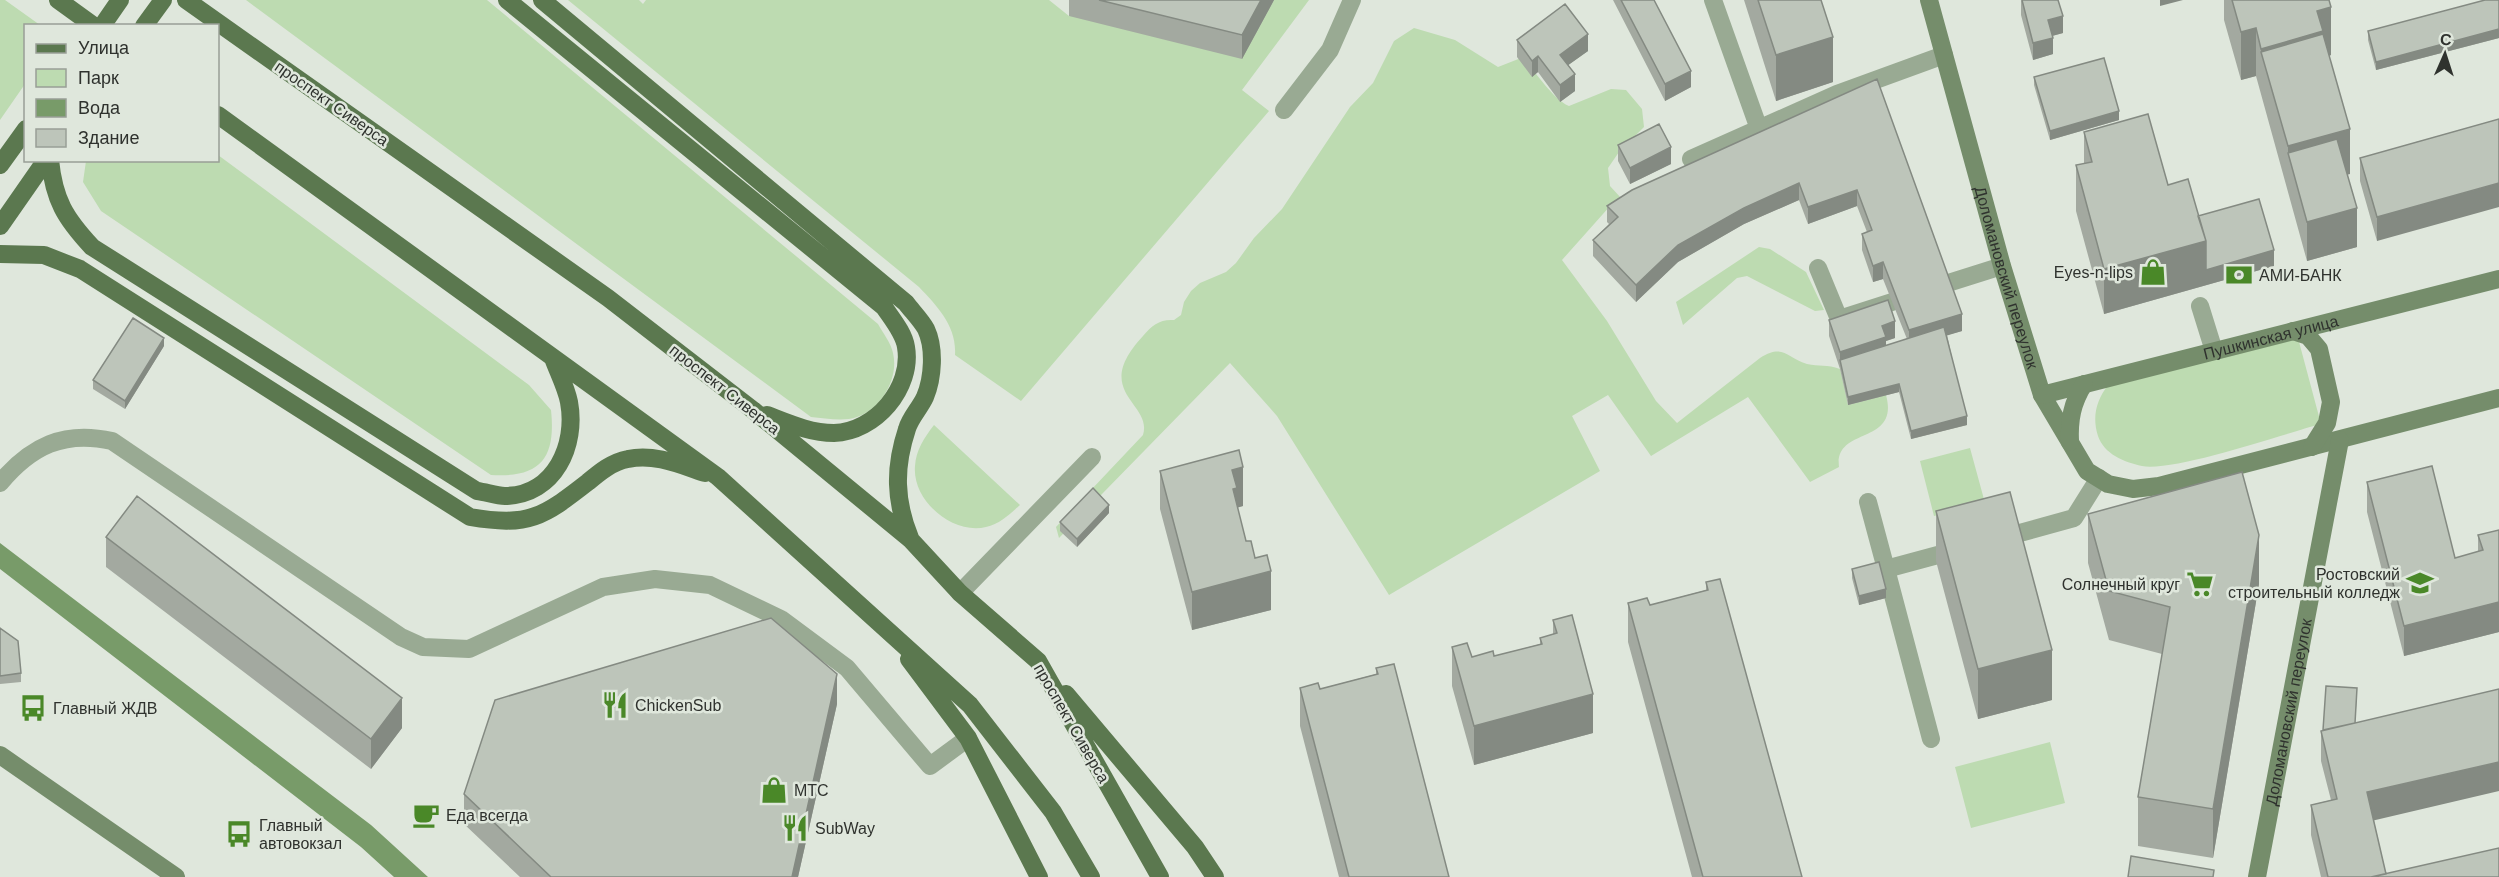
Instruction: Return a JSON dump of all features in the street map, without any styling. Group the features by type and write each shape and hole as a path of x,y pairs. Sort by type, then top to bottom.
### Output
{"main road":[{"path":"58,0 91,24"},
{"path":"103,24 120,0"},
{"path":"145,24 163,0"},
{"name":"проспект Сиверса","path":"186,0 608,297 753,410 910,539 960,593 1038,661 1160,877"},
{"path":"507,0 884,307 896,324 906,346 907,368 899,390 888,405 866,423 835,433 807,429 753,410"},
{"path":"542,0 906,303 926,330 933,361 926,396 907,427 898,462 896,490 900,513 910,539"},
{"path":"219,116 718,477 970,705 1053,812 1091,877"},
{"path":"0,165 24,132"},
{"path":"0,226 47,162"},
{"path":"48,162 57,199 68,221 92,247 477,491 505,496 527,491 547,482 555,472 572,433 569,400 553,358"},
{"path":"0,254 44,255 80,269 470,517 503,522 534,518 564,502 606,468 628,459 656,458 718,477"},
{"path":"883,624 968,738 1040,877"},
{"path":"1038,661 1196,847 1215,877"}],"street":[{"name":"Доломановский переулок","path":"1929,0 2002,266 2042,395 2087,471 2108,484 2133,489 2159,486 2312,447"},
{"name":"Пушкинская улица","path":"2042,395 2499,279"},
{"path":"2293,332 2308,336 2319,349 2331,402 2327,423 2312,447"},
{"path":"2070,444 2069,426 2075,399 2084,384"},
{"path":"2312,447 2499,398"},
{"name":"Доломановский переулок","path":"2257,877 2340,440"},
{"path":"0,755 176,877"}],"lane":[{"path":"1284,110 1330,50 1352,0"},
{"path":"1713,0 1759,129"},
{"path":"1691,159 1837,94 1944,55"},
{"path":"1945,284 2002,266"},
{"path":"1818,268 1839,319 1892,302"},
{"path":"2200,306 2214,351"},
{"path":"0,483 25,456 46,445 65,439 91,436 112,441 401,637 423,647 470,649 603,587 656,579 710,585 781,619 847,668 930,766 968,738"},
{"path":"960,593 1092,457"},
{"path":"1886,569 2074,518 2099,478"},
{"path":"1869,502 1930,739"}],"green space":[{"path":"0,0 5,0 39,24 24,24 24,85 0,120"},
{"path":"246,0 487,0 878,324 893,353 893,372 887,391 874,407 857,417 840,419 811,417"},
{"path":"568,0 639,0 643,4 646,0 1049,0 1069,16 1273,0 1309,0 1242,90 1269,111 1021,401 955,355 953,335 949,326 939,309 919,287"},
{"path":"1414,28 1455,40 1498,67 1521,58 1556,97 1569,106 1611,89 1626,90 1642,109 1644,127 1619,152 1608,168 1610,186 1621,198 1611,205 1562,260 1607,321 1656,401 1677,423 1760,358 1775,352 1785,353 1807,364 1840,369 1848,405 1886,395 1888,411 1884,422 1846,446 1840,454 1839,467 1810,482 1748,397 1651,456 1608,395 1572,416 1600,471 1389,595 1277,416 1230,363 1059,538 1056,527 1143,435 1144,424 1140,414 1122,384 1122,371 1128,355 1153,326 1160,322 1174,320 1181,315 1184,302 1200,283 1226,272 1236,263 1254,238 1282,209 1350,107 1373,83 1394,41"},
{"path":"219,156 529,385 551,410 551,441 542,462 522,473 491,475 101,211 83,182 86,162 219,162"},
{"path":"1759,247 1770,249 1806,272 1824,310 1815,311 1747,276 1737,278 1683,325 1676,302"},
{"path":"2298,338 2321,424 2203,458 2157,466 2142,466 2128,462 2110,452 2101,442 2096,429 2095,416 2098,403 2108,385"},
{"path":"934,425 1020,505 1000,521 986,527 961,526 937,513 920,491 915,466 921,444"},
{"path":"1970,448 1985,503 1934,516 1920,461"},
{"path":"2050,742 2065,803 1971,828 1955,767"}],"water":[{"path":"0,543 371,825 428,877 394,877 361,847 0,569"}],"building":[{"path":"1099,0 1261,0 1242,35"},
{"path":"1621,0 1654,0 1691,71 1665,84"},
{"path":"1758,0 1821,0 1833,37 1776,55"},
{"path":"2022,0 2058,0 2063,16 2048,20 2053,38 2033,43"},
{"path":"2232,0 2329,0 2331,7 2317,11 2323,31 2261,49 2256,28 2241,32"},
{"path":"2485,0 2499,0 2499,29 2376,62 2368,31"},
{"path":"1565,4 1588,34 1560,55 1575,74 1560,85 1538,56 1532,61 1517,40"},
{"path":"2323,34 2350,129 2288,146 2261,52"},
{"path":"2104,58 2119,111 2050,131 2034,77"},
{"path":"1877,79 1962,314 1909,330 1883,262 1873,266 1862,234 1872,230 1857,190 1808,207 1799,183 1744,208 1678,245 1636,285 1593,240 1618,217 1607,206 1632,190"},
{"path":"2148,114 2168,185 2188,179 2206,241 2104,269 2076,165 2092,162 2084,132"},
{"path":"2499,119 2499,183 2377,217 2360,158"},
{"path":"1659,124 1671,147 1630,168 1618,145"},
{"path":"2337,139 2357,208 2307,222 2288,153"},
{"path":"2259,199 2274,250 2206,270 2206,241 2198,216"},
{"path":"1888,300 1895,321 1882,326 1886,337 1840,352 1829,320"},
{"path":"133,318 164,338 125,401 93,380"},
{"path":"1944,327 1967,416 1911,431 1899,384 1848,397 1840,360"},
{"path":"1239,450 1243,467 1232,470 1237,488 1233,489 1246,541 1251,541 1255,558 1267,555 1271,571 1192,592 1160,471"},
{"path":"2432,466 2455,558 2483,550 2478,535 2499,530 2499,602 2404,626 2367,482"},
{"path":"2242,472 2259,535 2213,809 2138,797 2170,607 2109,591 2088,514"},
{"path":"1093,488 1109,505 1077,539 1060,522"},
{"path":"2010,492 2052,650 1978,669 1936,511"},
{"path":"137,496 402,698 371,739 106,537"},
{"path":"1879,562 1886,589 1859,596 1852,569"},
{"path":"1720,579 1802,877 1703,877 1628,603 1647,598 1650,605 1708,590 1706,582"},
{"path":"1572,615 1593,694 1474,726 1452,647 1467,643 1472,657 1493,651 1494,656 1542,644 1540,638 1557,633 1553,620"},
{"path":"771,618 837,674 792,877 551,877 464,794 495,700"},
{"path":"0,628 18,641 21,673 0,676"},
{"path":"1394,664 1449,877 1349,877 1300,688 1318,683 1320,689 1378,674 1376,668"},
{"path":"2326,686 2357,688 2355,723 2323,730"},
{"path":"2499,689 2499,762 2367,792 2386,874 2371,877 2328,877 2311,805 2337,799 2321,731"},
{"path":"2499,848 2499,877 2371,877"},
{"path":"2131,856 2214,870 2213,877 2128,877"}],"place":[{"name":"Eyes-n-lips","path":"2153,272"},
{"name":"АМИ-БАНК","path":"2239,275"},
{"name":"Ростовский строительный колледж","path":"2420,583"},
{"name":"Солнечный круг","path":"2200,584"},
{"name":"ChickenSub","path":"615,705"},
{"name":"Главный ЖДВ","path":"33,708"},
{"name":"МТС","path":"774,790"},
{"name":"Еда всегда","path":"426,815"},
{"name":"SubWay","path":"795,828"},
{"name":"Главный автовокзал","path":"239,834"}]}
